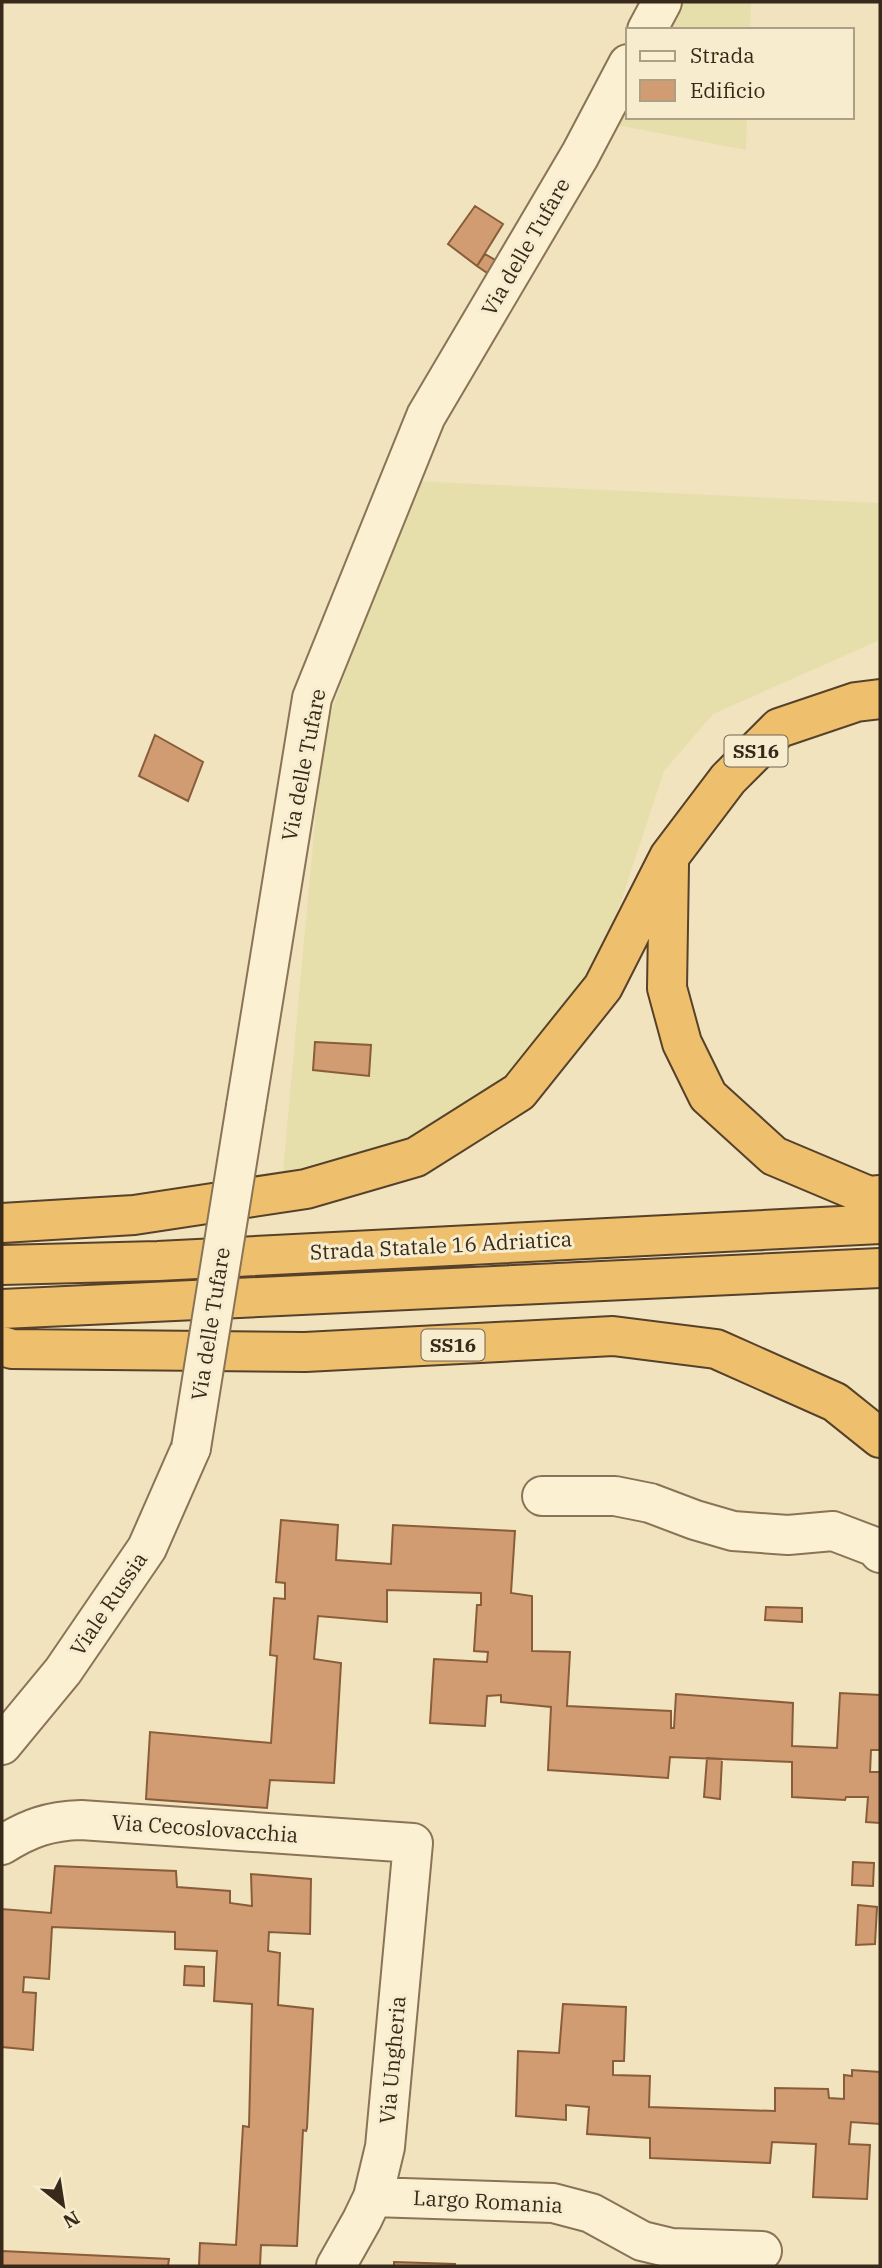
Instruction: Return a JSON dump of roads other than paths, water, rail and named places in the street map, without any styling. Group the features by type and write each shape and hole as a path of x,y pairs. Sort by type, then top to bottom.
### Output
{"highway":[{"name":"SS16","path":"2,1223 134,1215 306,1189 416,1157 519,1092 603,987 669,857 728,779 779,728 856,702 880,699"},
{"path":"669,857 667,988 682,1043 708,1096 774,1156 869,1196 880,1195"},
{"name":"Strada Statale 16 Adriatica","path":"2,1265 158,1261 880,1224"},
{"name":"Strada Statale 16 Adriatica","path":"2,1309 880,1268"},
{"name":"SS16","path":"2,1346 12,1349 305,1352 613,1336 716,1349 835,1402 880,1438"}],"street":[{"path":"648,28 662,2"},
{"name":"Via delle Tufare","path":"191,1448 312,698 426,416 580,155 626,68"},
{"name":"Viale Russia","path":"2,1745 63,1671 147,1548 191,1448"},
{"path":"542,1496 615,1496 650,1503 733,1531 788,1535 834,1531 875,1546 880,1553"},
{"name":"Via Cecoslovacchia","path":"2,1844 35,1827 81,1820 413,1843"},
{"name":"Via Ungheria","path":"336,2266 373,2197 385,2147 413,1843"},
{"name":"Largo Romania","path":"373,2197 553,2203 591,2213 642,2241 671,2248 762,2251"}]}
